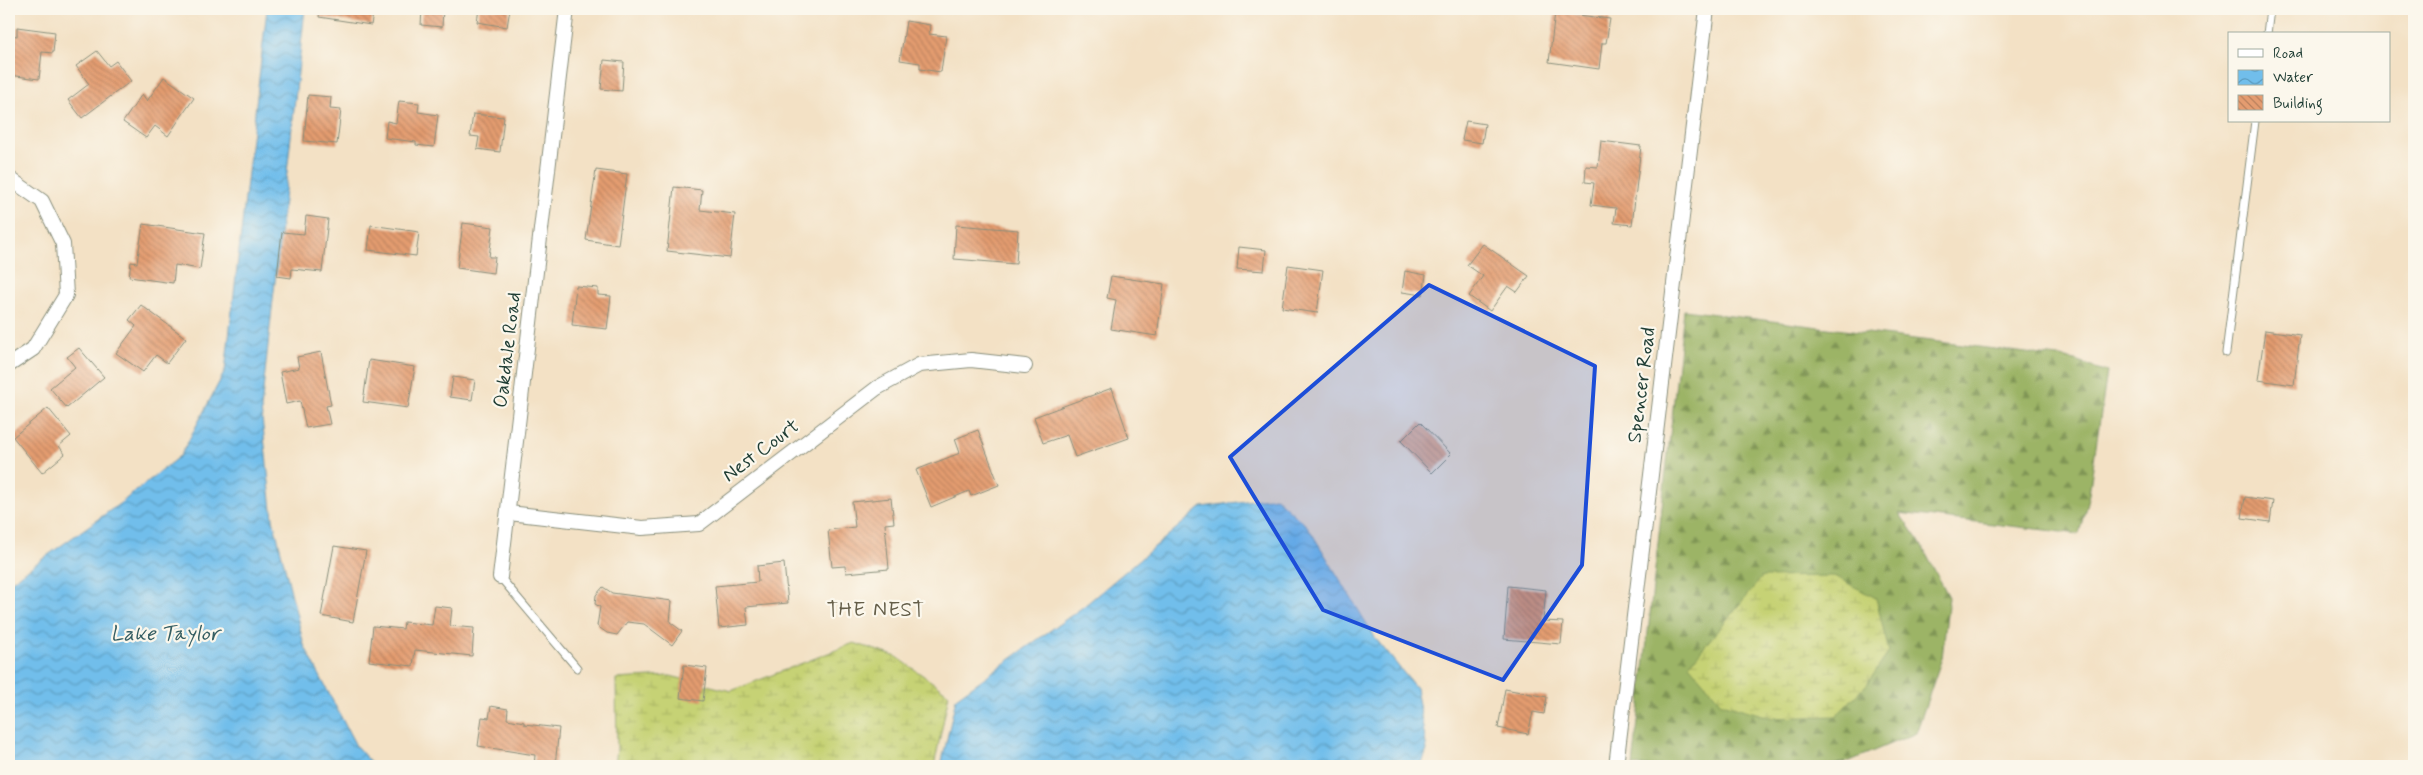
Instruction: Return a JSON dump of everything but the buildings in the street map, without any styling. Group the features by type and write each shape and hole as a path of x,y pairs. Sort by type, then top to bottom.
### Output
{"street":[{"name":"Oakdale Road","path":"500,577 567,9"},
{"name":"Spencer Road","path":"1616,766 1707,9"},
{"path":"9,178 42,201 63,244 66,295 33,349 9,365"},
{"name":"Nest Court","path":"509,513 642,528 699,524 877,388 919,365 971,360 1025,366"}],"lane":[{"path":"2267,32 2270,9"},
{"path":"2226,353 2256,122"},
{"name":"Oakdale Road","path":"500,577 577,668"}],"highlighted area":[{"path":"1429,285 1595,366 1582,565 1503,680 1323,610 1230,457"}],"green space":[{"path":"1684,310 2066,358 2107,372 2089,494 2079,534 1899,513 1919,541 1949,597 1942,658 1916,733 1850,761 1828,766 1633,766"},
{"path":"1834,576 1876,598 1889,652 1867,684 1836,716 1773,718 1721,703 1689,665 1762,577"},
{"path":"854,643 897,657 949,694 934,766 615,766 617,749 616,679 670,676 731,691"}],"water":[{"name":"Lake Taylor","path":"267,9 305,9 261,409 273,519 304,645 356,746 374,766 9,766 9,583 122,502 181,455 225,371"},
{"path":"1275,497 1308,527 1376,639 1416,688 1427,750 1421,766 941,766 956,698 1083,607 1202,507"}],"district":[{"name":"THE NEST","path":"876,610"}]}
